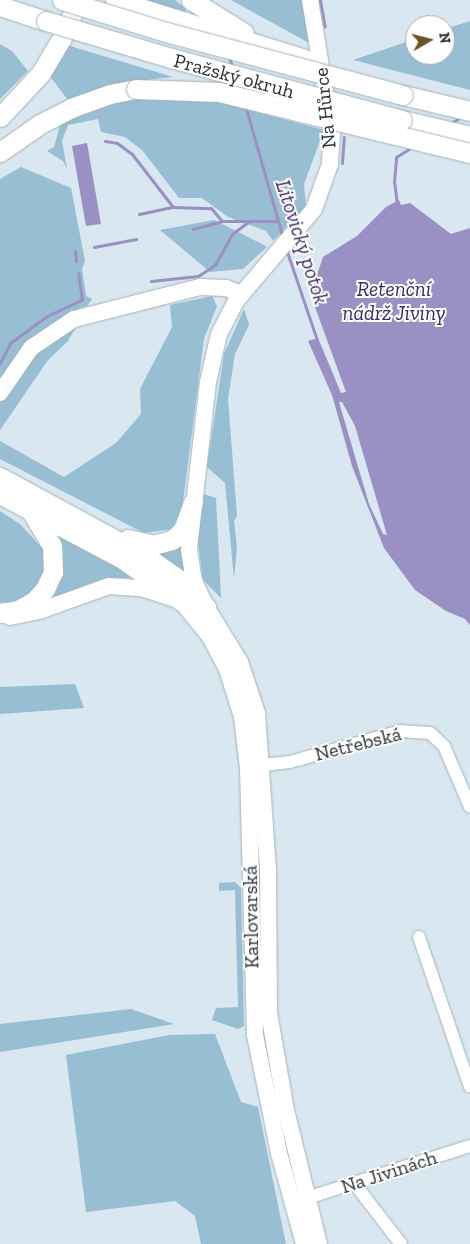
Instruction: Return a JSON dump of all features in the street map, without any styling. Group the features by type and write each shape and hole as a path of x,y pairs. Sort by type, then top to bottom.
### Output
{"highway":[{"name":"Pražský okruh","path":"62,0 166,32 404,96 470,111"},
{"path":"0,116 41,73 65,34 77,0"},
{"path":"115,0 305,59"},
{"path":"191,0 243,32 305,59 404,96"},
{"name":"Pražský okruh","path":"5,9 295,93 470,136"},
{"path":"0,152 40,124 71,108 124,91 164,88 210,91 470,153"},
{"path":"0,478 96,528 168,571 206,607"},
{"path":"0,494 135,566 181,601"},
{"path":"96,528 140,543 163,544 180,534 193,504"},
{"path":"0,614 18,610 34,601 45,589 53,572 52,546 29,508"}],"main road":[{"name":"Na Hůrce","path":"193,504 212,358 222,324 242,294 301,227 322,192 332,148 332,133 310,0"},
{"path":"0,393 31,348 74,319 200,287 226,288 242,294"},
{"path":"193,504 190,562 206,607"},
{"path":"0,614 29,614 115,585 140,588 181,601"},
{"name":"Karlovarská","path":"181,601 216,648 234,687 242,717 248,768 255,1035 279,1153 304,1244"},
{"name":"Karlovarská","path":"206,607 229,638 247,678 257,713 268,869 269,1013 281,1086 319,1244"}],"street":[{"name":"Netřebská","path":"262,766 290,762 400,730 430,733 444,746 470,807"},
{"path":"419,937 470,1087"},
{"name":"Na Jivinách","path":"307,1198 470,1146"},
{"path":"354,1182 401,1244"}],"shaded area":[{"path":"133,0 175,0 185,8 187,19"},
{"path":"231,0 302,0 309,43"},
{"path":"470,21 470,90 353,60 405,42 405,65 455,65 455,26"},
{"path":"0,44 12,51 28,71 0,99"},
{"path":"67,45 173,77 125,82 68,100 49,75"},
{"path":"194,95 324,130 304,184 306,207 273,241 266,231 228,217 202,198 179,198 142,150 125,137 101,132 98,119 68,125 62,141 67,169 63,161 47,151 54,147 61,122 84,110 147,96"},
{"path":"21,167 71,188 85,261 82,269 86,296 92,299 87,306 79,308 81,318 68,341 48,360 0,430 0,179"},
{"path":"214,220 267,247 243,269 210,272 160,230"},
{"path":"212,296 217,306 204,339 182,509 172,529 144,533 0,459 0,441 64,477 116,443 141,414 140,389 172,327 170,305"},
{"path":"244,309 249,325 235,354 228,399 237,516 234,521 237,548 234,579 225,483 207,467 224,354"},
{"path":"204,494 216,498 221,598 203,580 198,542"},
{"path":"0,511 20,524 43,549 47,571 28,597 7,604 0,602"},
{"path":"55,530 140,578 105,578 51,598 63,566 62,547"},
{"path":"186,538 187,576 154,552"},
{"path":"75,684 84,708 0,714 0,687"},
{"path":"235,882 241,888 244,1026 238,1029 212,1020 216,1008 238,1007 235,890 219,891 219,883"},
{"path":"131,1009 174,1024 0,1052 0,1024"},
{"path":"215,1034 241,1102 258,1107 286,1244 201,1244 195,1216 175,1201 86,1212 66,1055 169,1035"}],"water":[{"path":"87,143 101,224 86,226 72,146"},
{"name":"Retenční nádrž Jiviny","path":"399,200 401,205 410,203 451,234 470,228 470,625 465,619 446,611 415,590 384,548 352,466 332,395 308,341 318,338 341,393 346,392 315,307 313,287 323,257 357,236 386,207","holes":["339,402 342,402 355,426 387,535 383,534 369,504"]}],"waterway":[{"path":"320,0 325,27"},
{"name":"Litovický potok","path":"228,55 233,68"},
{"name":"Litovický potok","path":"245,105 283,238"},
{"path":"449,124 463,116"},
{"path":"342,163 344,137"},
{"path":"105,141 117,143 132,154 173,207 211,208 222,221"},
{"path":"397,205 394,182 396,157 412,147"},
{"path":"139,214 173,207"},
{"path":"193,229 222,221 277,221"},
{"path":"151,281 198,276 215,265 232,234 248,222"},
{"path":"94,247 136,239"},
{"name":"Litovický potok","path":"286,249 317,340"},
{"path":"75,251 76,261"},
{"path":"0,363 10,343 47,316 82,300 78,273"}]}
